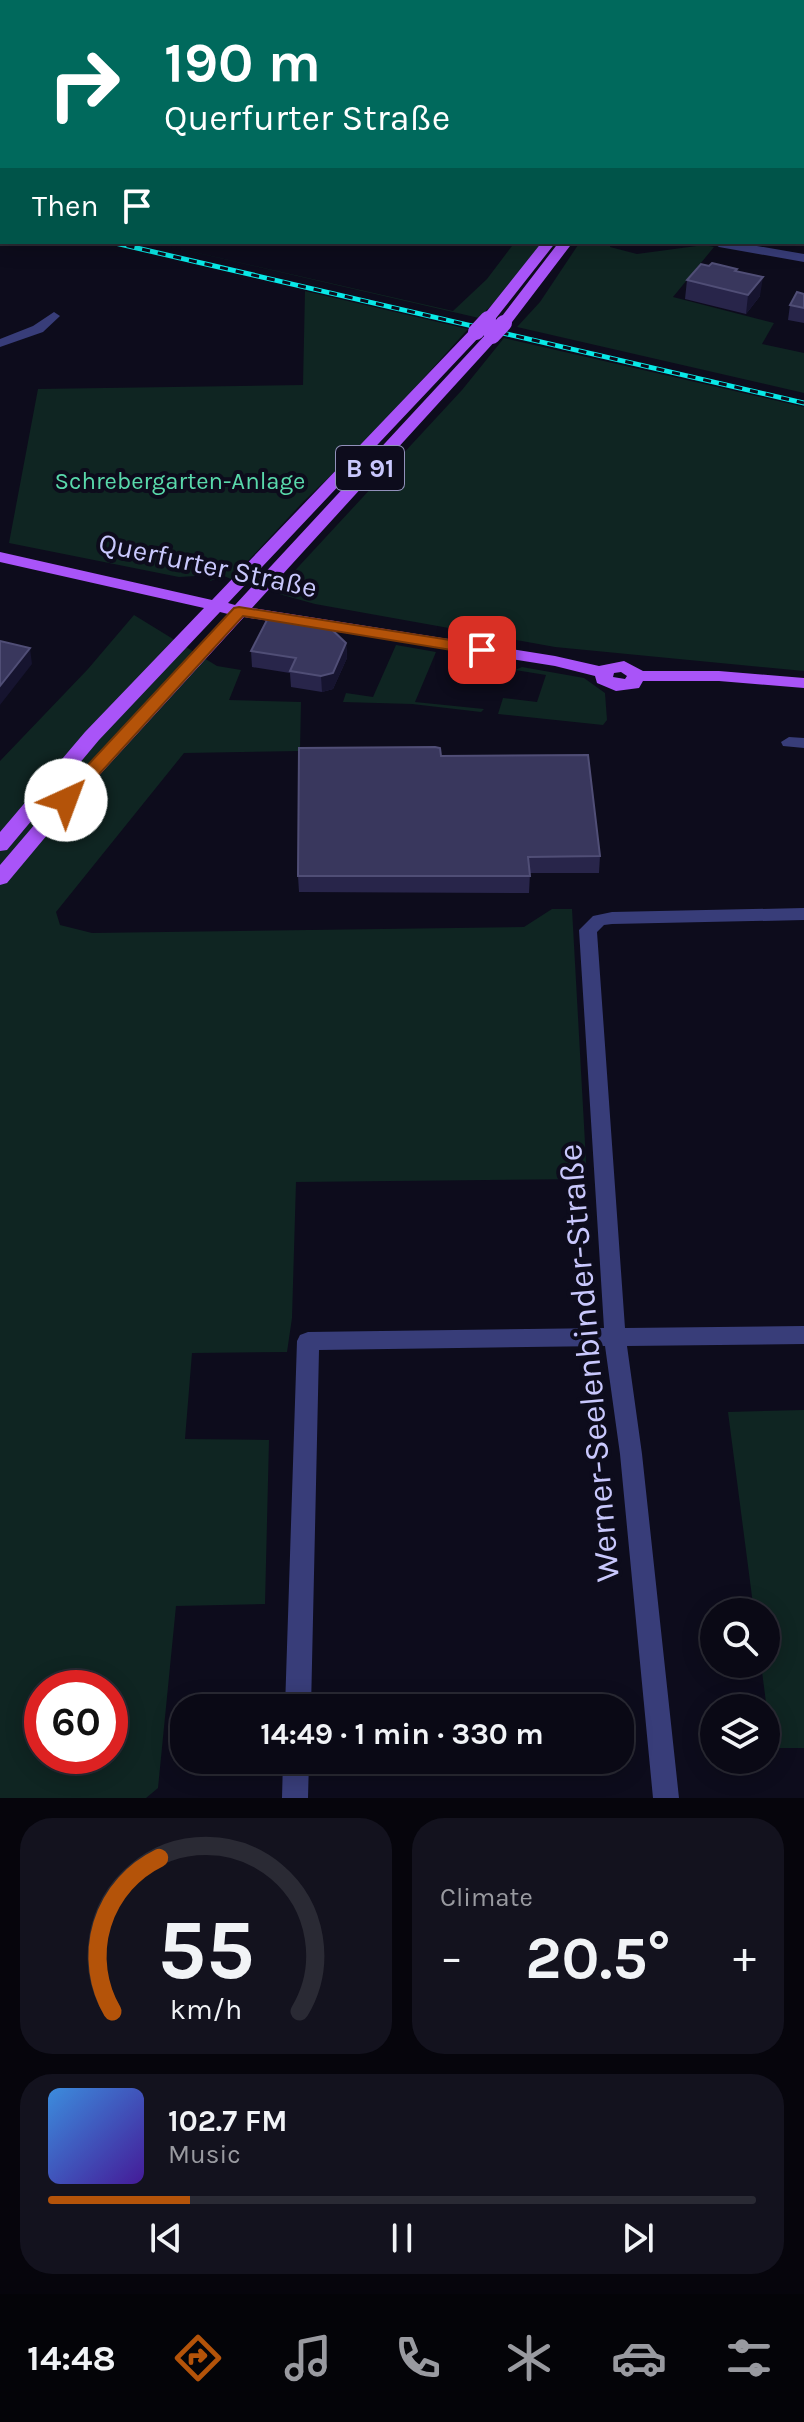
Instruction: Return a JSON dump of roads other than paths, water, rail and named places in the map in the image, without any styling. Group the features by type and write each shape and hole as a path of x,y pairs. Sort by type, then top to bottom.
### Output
{"main road":[{"name":"B 91","path":"0,878 233,604 484,334 488,319 547,244"},
{"name":"B 91","path":"0,845 92,736 233,604 484,334 504,323 564,244"},
{"name":"Querfurter Straße","path":"0,551 233,604"},
{"name":"Querfurter Straße","path":"0,557 405,637 603,672 603,679 616,686 633,684 637,676 719,676 804,683"}],"street":[{"path":"725,244 804,258"},
{"path":"0,343 38,329 54,316"},
{"name":"Werner-Seelenbinder-Straße","path":"666,1798 631,1454 615,1337 588,930 593,923 612,918 804,914"},
{"path":"298,1694 308,1341 804,1335"},
{"path":"295,1798 296,1774"}],"railway":[{"path":"120,244 804,403"}],"park label":[{"name":"Schrebergarten-Anlage","path":"180,481"}]}
